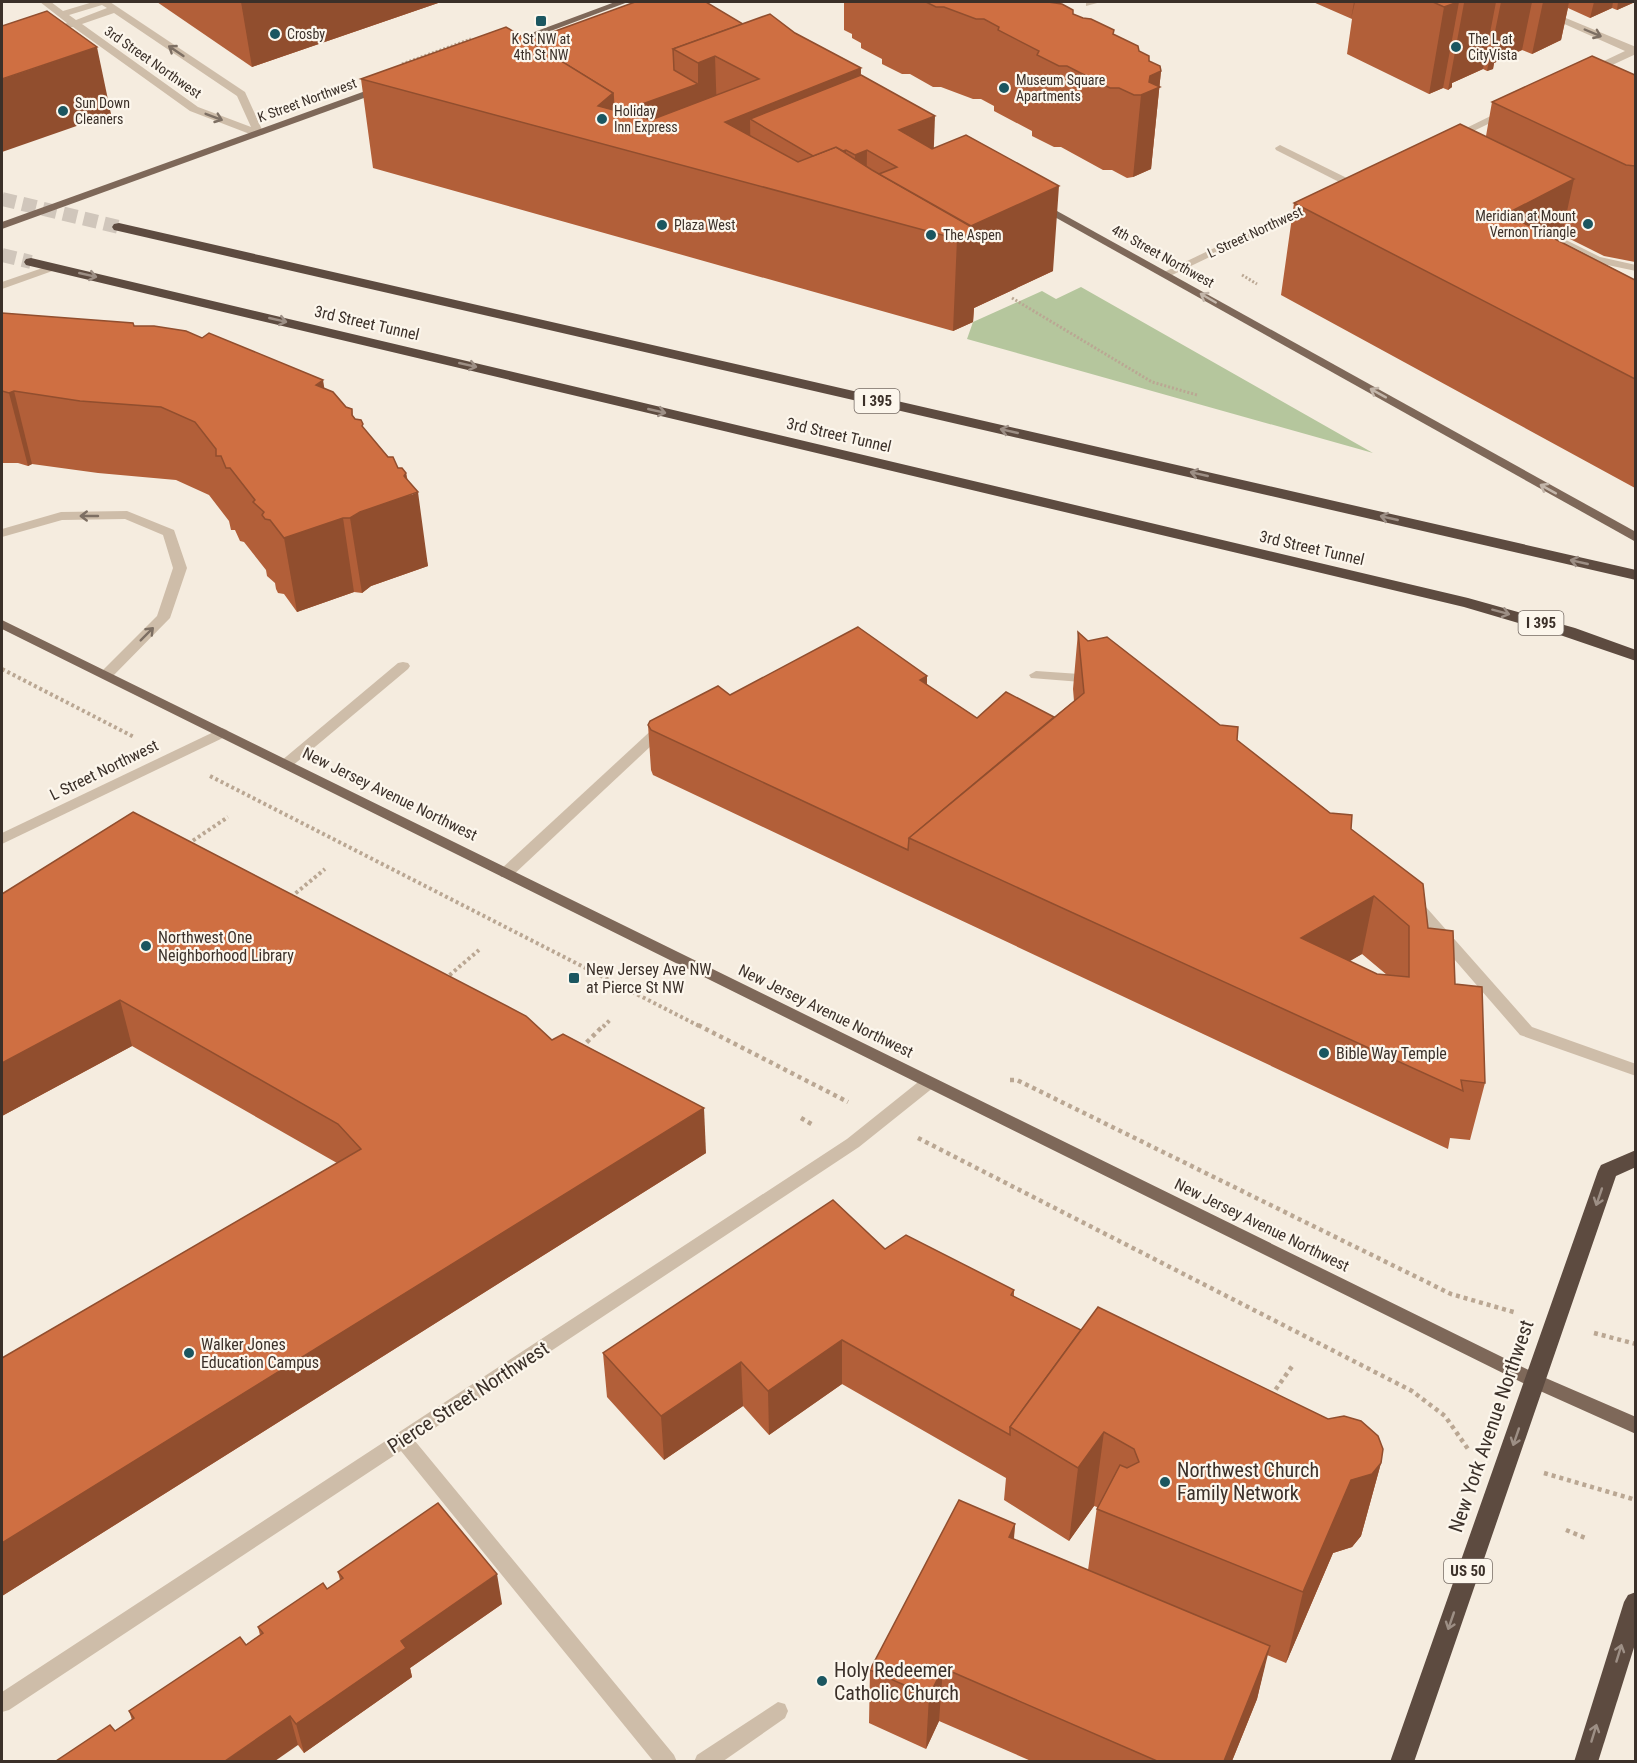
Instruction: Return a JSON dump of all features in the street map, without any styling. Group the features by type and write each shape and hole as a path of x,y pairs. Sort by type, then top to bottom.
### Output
{"highway":[{"name":"I 395","path":"119,227 1635,575"},
{"name":"3rd Street Tunnel","path":"31,262 1468,603 1569,632 1635,656"},
{"name":"New York Avenue Northwest","path":"1402,1761 1608,1171 1635,1158"},
{"path":"1586,1761 1635,1602"}],"main road":[{"path":"489,51 623,2"},
{"name":"K Street Northwest","path":"2,226 395,84"},
{"name":"4th Street Northwest","path":"1031,199 1635,538"},
{"name":"New Jersey Avenue Northwest","path":"2,624 928,1083 1535,1381 1635,1426"}],"street":[{"name":"3rd Street Northwest","path":"45,2 194,109 259,134"},
{"name":"3rd Street Northwest","path":"103,2 241,94 259,134"},
{"path":"63,14 103,2"},
{"path":"1520,2 1634,50"},
{"path":"58,30 74,22 115,9"},
{"path":"1583,75 1634,50"},
{"path":"1446,140 1521,105"},
{"path":"1280,148 1352,185"},
{"name":"L Street Northwest","path":"1166,274 1321,200"},
{"path":"1535,228 1597,260 1635,268"},
{"path":"2,286 54,267"},
{"path":"2,533 62,516 127,515 169,533 180,568 163,618 106,675"},
{"path":"286,764 403,666"},
{"path":"1036,675 1104,680"},
{"path":"506,873 669,721"},
{"name":"L Street Northwest","path":"2,839 222,733"},
{"path":"1407,894 1526,1031 1635,1070"},
{"name":"Pierce Street Northwest","path":"2,1703 853,1143 928,1083"},
{"path":"403,1440 667,1761"},
{"path":"704,1761 778,1711"}],"path":[{"path":"392,67 479,36"},
{"path":"1239,274 1257,284"},
{"path":"1012,298 1152,382 1197,395"},
{"path":"2,669 95,717"},
{"path":"184,847 228,817"},
{"path":"287,901 326,869"},
{"path":"442,982 478,950"},
{"path":"576,1053 610,1020"},
{"path":"801,1118 817,1126"},
{"path":"1268,1401 1293,1365"},
{"path":"1469,1450 1635,1500"},
{"path":"1566,1530 1588,1539"}],"green space":[{"path":"1081,287 1373,453 967,339 973,322 1042,291 1056,299"}],"building":[{"path":"635,2 706,2 743,24 673,49 674,70 698,84 620,112 614,110 613,93 528,41"},
{"path":"926,2 1062,4 1073,10 1073,14 1091,19 1114,30 1113,34 1138,46 1139,51 1149,56 1149,61 1160,66 1161,71 1150,76 1149,82 1160,87 1141,95 1134,95 1119,88 1110,88 1067,66 1059,66 1037,55 1039,51 998,30 999,27 984,19 976,19"},
{"path":"1433,2 1458,2 1444,7"},
{"path":"47,11 97,47 2,79 2,26"},
{"path":"770,14 795,33 861,68 725,122 798,162 836,147 977,230 957,239 361,79 506,27 613,93 598,106 651,120 759,79 715,56 698,63 673,49"},
{"path":"1592,56 1635,75 1635,166 1626,165 1492,102"},
{"path":"861,75 935,116 899,130 932,149 966,135 1059,186 971,226 879,174 897,167 867,150 855,155 836,147 813,156 750,119"},
{"path":"1460,124 1574,179 1506,214 1635,280 1635,379 1294,203"},
{"path":"2,313 133,323 134,326 154,326 186,331 202,338 209,333 323,380 316,385 333,392 346,407 352,409 355,419 361,420 362,426 388,457 393,457 398,468 402,468 406,473 404,476 418,492 360,512 350,518 343,518 284,538 270,520 265,519 262,515 264,512 253,502 255,500 230,468 226,468 221,456 216,456 216,449 195,422 161,407 80,401 2,391"},
{"path":"858,627 927,676 920,680 977,718 1006,692 1054,717 909,838 908,850 651,730 648,725 650,721 718,686 730,695"},
{"path":"1078,632 1088,641 1107,637 1220,725 1238,727 1237,740 1330,813 1352,815 1351,829 1423,884 1428,928 1453,931 1455,984 1482,987 1485,1083 1461,1080 1463,1091 909,838 1084,693","holes":["1374,896 1409,926 1409,977 1377,974 1301,938"]},
{"name":"Walker Jones Education Campus","path":"133,812 526,1016 552,1040 563,1034 704,1108 2,1543 2,1358 361,1149 338,1124 120,1000 2,1063 2,894"},
{"path":"833,1200 885,1249 906,1235 1014,1290 1011,1295 1081,1330 1010,1427 1010,1435 842,1340 768,1391 741,1362 661,1416 603,1353"},
{"path":"1098,1307 1328,1419 1344,1416 1361,1421 1378,1436 1383,1449 1381,1463 1372,1474 1351,1480 1303,1592 1097,1509 1120,1465 1127,1468 1139,1462 1134,1449 1104,1432 1078,1468 1010,1427"},
{"path":"959,1500 1015,1524 1009,1537 1270,1646 1224,1761 1157,1761 943,1668 929,1696 870,1670"},
{"path":"438,1503 497,1574 401,1641 406,1648 296,1724 290,1716 225,1761 56,1761 110,1725 115,1731 134,1718 129,1711 240,1637 246,1645 263,1633 258,1627 323,1583 327,1589 343,1578 338,1572"}],"tunnel":[{"path":"2,199 119,227"},
{"path":"2,255 31,262"}],"place":[{"name":"K St NW at 4th St NW","path":"541,21"},
{"name":"Crosby","path":"275,34"},
{"name":"The L at CityVista","path":"1456,47"},
{"name":"Museum Square Apartments","path":"1004,88"},
{"name":"Sun Down Cleaners","path":"63,111"},
{"name":"Holiday Inn Express","path":"602,119"},
{"name":"Meridian at Mount Vernon Triangle","path":"1588,224"},
{"name":"Plaza West","path":"662,225"},
{"name":"The Aspen","path":"931,235"},
{"name":"Northwest One Neighborhood Library","path":"146,946"},
{"name":"New Jersey Ave NW at Pierce St NW","path":"574,978"},
{"name":"Bible Way Temple","path":"1324,1053"},
{"name":"Walker Jones Education Campus","path":"189,1353"},
{"name":"Northwest Church Family Network","path":"1165,1482"},
{"name":"Holy Redeemer Catholic Church","path":"822,1681"}]}
